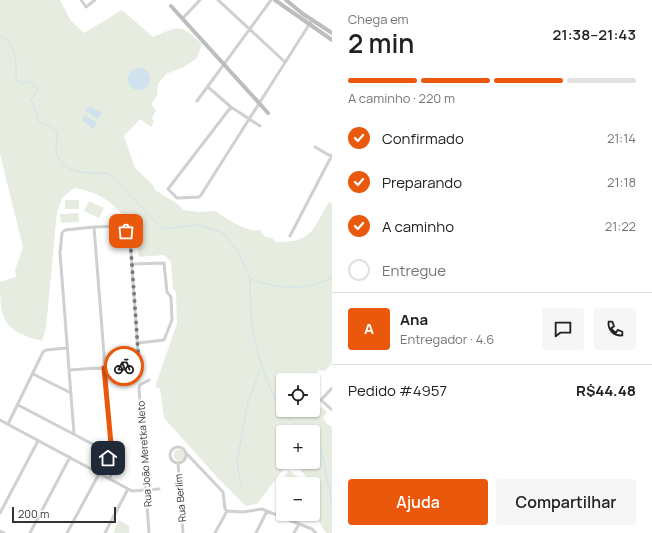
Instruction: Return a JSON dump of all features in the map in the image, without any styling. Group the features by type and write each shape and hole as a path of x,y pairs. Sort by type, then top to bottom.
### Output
{"street":[{"path":"81,0 86,7 95,0"},
{"path":"183,18 200,0"},
{"path":"218,0 285,62"},
{"path":"197,101 271,0"},
{"path":"275,0 332,40"},
{"path":"286,0 332,33"},
{"path":"171,6 268,113"},
{"path":"231,107 168,189 177,198 199,197 201,195 312,20"},
{"path":"208,87 231,107 260,126"},
{"path":"290,236 332,156 315,147"},
{"path":"69,370 139,365 130,239 121,226 65,230 62,233 60,253 67,348 74,434"},
{"path":"18,405 104,450 108,459 112,460 94,228"},
{"path":"132,264 164,263 167,292 171,297 172,320 166,338 161,341 138,343"},
{"path":"8,424 43,352 46,350 67,348"},
{"path":"33,374 71,393"},
{"name":"Rua João Meretka Neto","path":"149,380 140,385 138,388 150,533"},
{"path":"332,388 321,400 332,410"},
{"path":"0,420 132,491 159,489"},
{"path":"0,513 38,441"},
{"path":"104,450 111,444"},
{"path":"187,454 184,461 178,463 170,458 171,450 179,446 184,449 222,492 227,511 216,533"},
{"path":"30,533 70,457"},
{"name":"Rua Berlim","path":"178,463 183,533"},
{"path":"67,533 106,465"},
{"path":"110,478 112,468"},
{"path":"105,533 128,489"},
{"path":"227,511 243,512 262,509 268,510 316,533"},
{"path":"256,533 268,510"},
{"path":"294,533 299,524"},
{"path":"0,531 4,533"}],"shaded area":[{"path":"0,0 60,0 71,21 84,33 122,10 153,37 169,30 179,28 189,32 202,44 197,58 184,67 166,74 158,84 157,96 151,104 156,110 152,118 154,122 151,127 140,119 124,136 135,168 153,185 155,190 179,205 183,210 198,212 216,211 243,227 260,230 265,237 272,238 276,242 288,242 303,238 309,234 329,202 332,203 332,363 325,371 319,370 317,373 276,373 276,417 320,417 320,408 322,407 327,412 323,418 326,423 332,427 332,533 326,533 319,521 320,477 307,477 299,469 320,469 320,425 276,425 276,469 284,469 276,477 257,504 246,506 216,476 164,418 160,388 155,387 177,323 176,293 173,288 171,262 164,255 139,257 133,231 127,220 110,202 87,191 74,188 62,198 57,212 46,328 42,341 19,333 6,322 1,306 0,282 16,277 15,270 23,247 0,154"},
{"path":"65,200 79,200 79,209 65,209"},
{"path":"89,201 104,208 99,218 84,211"},
{"path":"78,213 79,222 61,223 60,214"},
{"path":"179,449 183,451 185,455 183,459 179,461 175,459 173,455 175,451"},
{"path":"289,470 298,477 284,477"},
{"path":"119,520 129,526 129,533 113,533"}],"water":[{"path":"139,68 147,71 150,79 147,87 139,90 131,87 128,79 131,71"},
{"path":"90,106 102,113 98,119 85,111"},
{"path":"85,115 97,123 93,129 82,120"}],"waterway":[{"path":"0,36 6,39 13,49 16,61 16,80 22,84 30,81 38,90 31,99 39,122 50,126 58,133 56,145 57,155 68,168 86,173 108,173 163,229 199,225 223,233 239,253 250,279 282,287 301,287 332,278"},
{"path":"250,280 253,332 263,368 281,409 289,419 297,425"},
{"path":"241,485 237,461 248,402 261,368"},
{"path":"320,450 324,460 332,503"}],"way so far":[{"path":"124,366 139,365 130,239 126,231"}],"route":[{"path":"108,458 104,450 111,444 104,368 124,366"}]}
